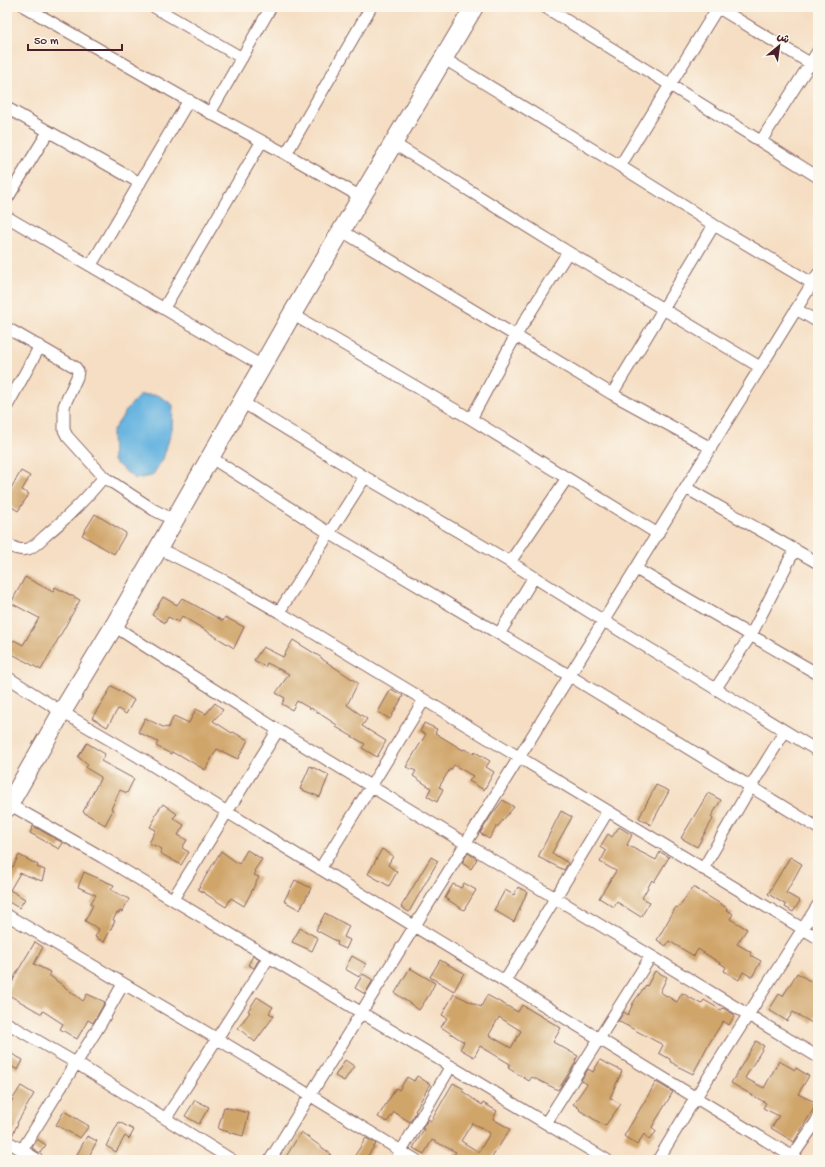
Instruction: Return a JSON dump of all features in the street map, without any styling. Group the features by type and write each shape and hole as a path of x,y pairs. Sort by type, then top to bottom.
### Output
{"highway":[{"path":"8,805 114,626 292,314 474,7"}],"street":[{"path":"25,7 41,11 210,113 361,197"},
{"path":"154,7 242,58"},
{"path":"210,113 271,7"},
{"path":"286,154 371,7"},
{"path":"545,7 818,177"},
{"path":"620,166 718,7 814,66"},
{"path":"761,141 814,66 818,51"},
{"path":"270,1160 815,278 714,225 443,58"},
{"path":"90,265 190,100"},
{"path":"7,108 140,183"},
{"path":"7,199 48,132"},
{"path":"164,308 262,141"},
{"path":"393,143 568,252 760,367"},
{"path":"7,217 262,366"},
{"path":"612,394 714,225"},
{"path":"342,231 612,394 710,448"},
{"path":"471,419 516,335 568,252"},
{"path":"796,309 818,322"},
{"path":"292,314 471,419 658,534"},
{"path":"7,328 75,367 78,371 77,377 64,406 64,430 67,436 104,477 154,510 174,520"},
{"path":"7,406 40,346"},
{"path":"242,402 365,477 510,562 818,751"},
{"path":"210,457 329,534 570,676 818,828"},
{"path":"7,544 15,549 21,550 32,547 70,515 104,477"},
{"path":"280,612 365,477"},
{"path":"510,562 568,478"},
{"path":"686,488 796,549 818,563"},
{"path":"158,548 225,581 280,612 818,938"},
{"path":"716,688 751,635 796,549"},
{"path":"636,569 818,674"},
{"path":"499,634 534,577"},
{"path":"114,626 278,730 818,1057"},
{"path":"7,677 62,712 139,757 415,927 696,1097 794,1159 818,1119"},
{"path":"320,869 424,700"},
{"path":"173,899 278,730"},
{"path":"703,869 785,730"},
{"path":"8,805 102,857 173,899 607,1160"},
{"path":"505,981 608,811"},
{"path":"658,1160 696,1097 818,905"},
{"path":"7,915 216,1038 310,1096 398,1156 416,1160"},
{"path":"546,1123 650,956"},
{"path":"166,1118 269,957"},
{"path":"22,1150 101,1023 123,984"},
{"path":"7,1022 166,1118 232,1160"},
{"path":"398,1156 451,1066"},
{"path":"7,1141 38,1160"}],"water":[{"path":"140,395 158,395 173,405 172,429 163,459 152,476 135,479 113,461 112,432 128,408"}],"building":[{"path":"21,471 30,476 22,490 29,494 18,511 7,504 7,495"},
{"path":"95,514 126,533 114,554 82,535"},
{"path":"25,577 53,592 55,587 80,600 41,670 7,651 14,640 23,645 39,618 11,603"},
{"path":"163,597 177,605 182,598 223,621 225,617 244,627 234,648 182,616 179,622 168,617 165,623 152,615"},
{"path":"293,640 358,683 347,705 367,719 362,726 386,741 377,757 362,748 365,744 336,727 337,725 311,708 297,701 292,710 282,704 285,698 276,693 289,674 267,663 265,667 254,660 263,647 283,657"},
{"path":"112,686 134,700 126,714 118,709 107,727 92,718"},
{"path":"391,689 403,696 390,719 378,712"},
{"path":"215,703 223,710 213,721 232,733 233,732 248,740 238,759 217,749 205,770 180,755 179,756 172,752 171,754 156,746 158,742 138,732 145,718 168,728 174,716 189,723 196,709 206,714"},
{"path":"424,723 437,729 435,733 463,750 464,749 474,754 475,752 490,761 486,767 494,772 484,790 469,781 473,776 454,765 439,787 443,789 437,802 427,796 431,788 413,776 416,771 406,767 426,734 420,732"},
{"path":"87,743 105,754 101,761 134,779 127,793 120,790 111,809 113,810 105,825 83,812 101,777 86,768 88,764 78,757"},
{"path":"310,766 329,775 320,797 300,789"},
{"path":"656,785 669,791 651,825 639,818"},
{"path":"708,793 721,800 711,817 713,819 697,847 681,838"},
{"path":"503,800 514,807 497,826 489,839 480,833"},
{"path":"163,804 177,814 173,818 184,825 178,835 187,840 182,848 189,852 181,865 160,853 162,849 149,843 156,830 150,827 156,817 154,816"},
{"path":"561,811 572,817 552,853 568,863 564,870 538,857"},
{"path":"33,826 63,843 59,849 30,833"},
{"path":"619,827 632,835 627,845 656,860 660,852 669,857 654,882 652,880 642,898 650,902 641,917 617,902 614,907 599,898 616,871 600,862 606,851 600,847 608,834 612,837"},
{"path":"382,849 393,856 388,865 397,872 389,886 368,874"},
{"path":"247,850 262,859 254,871 256,872 254,875 259,877 244,906 231,898 226,907 198,889 221,851 239,864"},
{"path":"468,853 477,859 471,869 462,863"},
{"path":"19,855 38,865 37,867 45,870 42,881 20,873 10,890 25,899 19,908 7,901 7,875"},
{"path":"431,857 438,861 409,912 401,907"},
{"path":"790,857 802,864 786,893 800,901 793,912 785,907 786,905 768,894"},
{"path":"84,872 114,885 111,890 129,899 122,912 120,911 117,913 113,920 115,921 104,942 95,937 99,929 85,921 93,905 90,904 96,895 78,887"},
{"path":"295,880 311,888 300,910 284,901"},
{"path":"464,883 476,890 464,910 445,898 453,884 461,888"},
{"path":"518,887 527,892 514,922 494,910 505,890 514,895"},
{"path":"693,887 727,908 726,909 733,914 730,919 747,929 737,944 751,952 750,955 761,961 752,977 743,972 739,980 724,971 726,967 698,949 694,956 669,941 666,946 657,940 676,907 678,908"},
{"path":"325,913 349,926 344,937 350,940 346,949 337,945 338,942 316,930"},
{"path":"300,928 318,938 312,951 292,942"},
{"path":"35,942 43,947 34,964 50,972 49,975 83,1001 87,994 105,1002 93,1023 88,1020 77,1039 60,1029 63,1024 43,1011 42,1014 7,994 16,974"},
{"path":"253,956 259,959 254,968 248,965"},
{"path":"352,956 366,964 359,977 345,969"},
{"path":"440,960 464,973 454,991 430,977"},
{"path":"410,968 435,983 419,1010 395,993"},
{"path":"655,971 667,977 660,992 677,1002 682,993 701,1004 704,1000 721,1010 723,1008 735,1015 729,1025 723,1021 693,1074 677,1066 670,1061 670,1059 659,1053 663,1045 618,1021 624,1012 628,1015 633,1003 646,985 647,986"},
{"path":"797,973 818,986 818,1013 812,1023 793,1012 787,1021 769,1010 779,994 783,996"},
{"path":"363,974 373,980 365,994 355,988"},
{"path":"454,994 481,1007 487,995 518,1012 522,1005 561,1028 553,1042 578,1056 575,1061 576,1062 558,1090 532,1077 529,1081 508,1068 510,1064 480,1046 474,1057 460,1049 464,1042 441,1027 447,1018 442,1015","holes":["499,1017 521,1031 511,1048 489,1035"]},
{"path":"257,997 273,1007 269,1013 274,1016 255,1042 238,1028 250,1012 248,1011"},
{"path":"756,1041 764,1046 745,1078 764,1088 779,1061 795,1070 796,1068 809,1076 798,1094 817,1103 794,1142 771,1128 779,1116 763,1108 766,1103 731,1083"},
{"path":"12,1054 23,1060 18,1070 7,1064"},
{"path":"345,1060 354,1066 344,1081 335,1076"},
{"path":"600,1060 622,1071 610,1098 621,1104 605,1126 579,1110 580,1109 573,1104 587,1084 581,1080 588,1069 593,1072"},
{"path":"417,1076 430,1084 410,1122 394,1112 387,1122 378,1117 396,1088 399,1090 407,1077 414,1081"},
{"path":"656,1082 673,1092 652,1127 656,1132 649,1140 644,1134 637,1145 624,1136"},
{"path":"453,1083 464,1089 462,1091 482,1105 483,1103 497,1111 493,1119 510,1129 491,1159 493,1160 460,1160 453,1156 456,1152 432,1140 424,1154 413,1148 428,1119 431,1121","holes":["472,1123 490,1133 479,1152 461,1141"]},
{"path":"21,1086 34,1094 17,1123 12,1136 7,1134 7,1108"},
{"path":"195,1100 209,1107 199,1124 185,1116"},
{"path":"224,1107 249,1113 243,1136 218,1129"},
{"path":"64,1111 89,1126 80,1138 56,1125"},
{"path":"119,1122 134,1130 129,1139 125,1136 116,1152 106,1146"},
{"path":"301,1132 331,1154 327,1160 284,1160"},
{"path":"87,1136 97,1141 87,1160 74,1160"},
{"path":"366,1138 376,1144 365,1160 352,1160"},
{"path":"37,1139 46,1145 40,1153 32,1148"}]}
